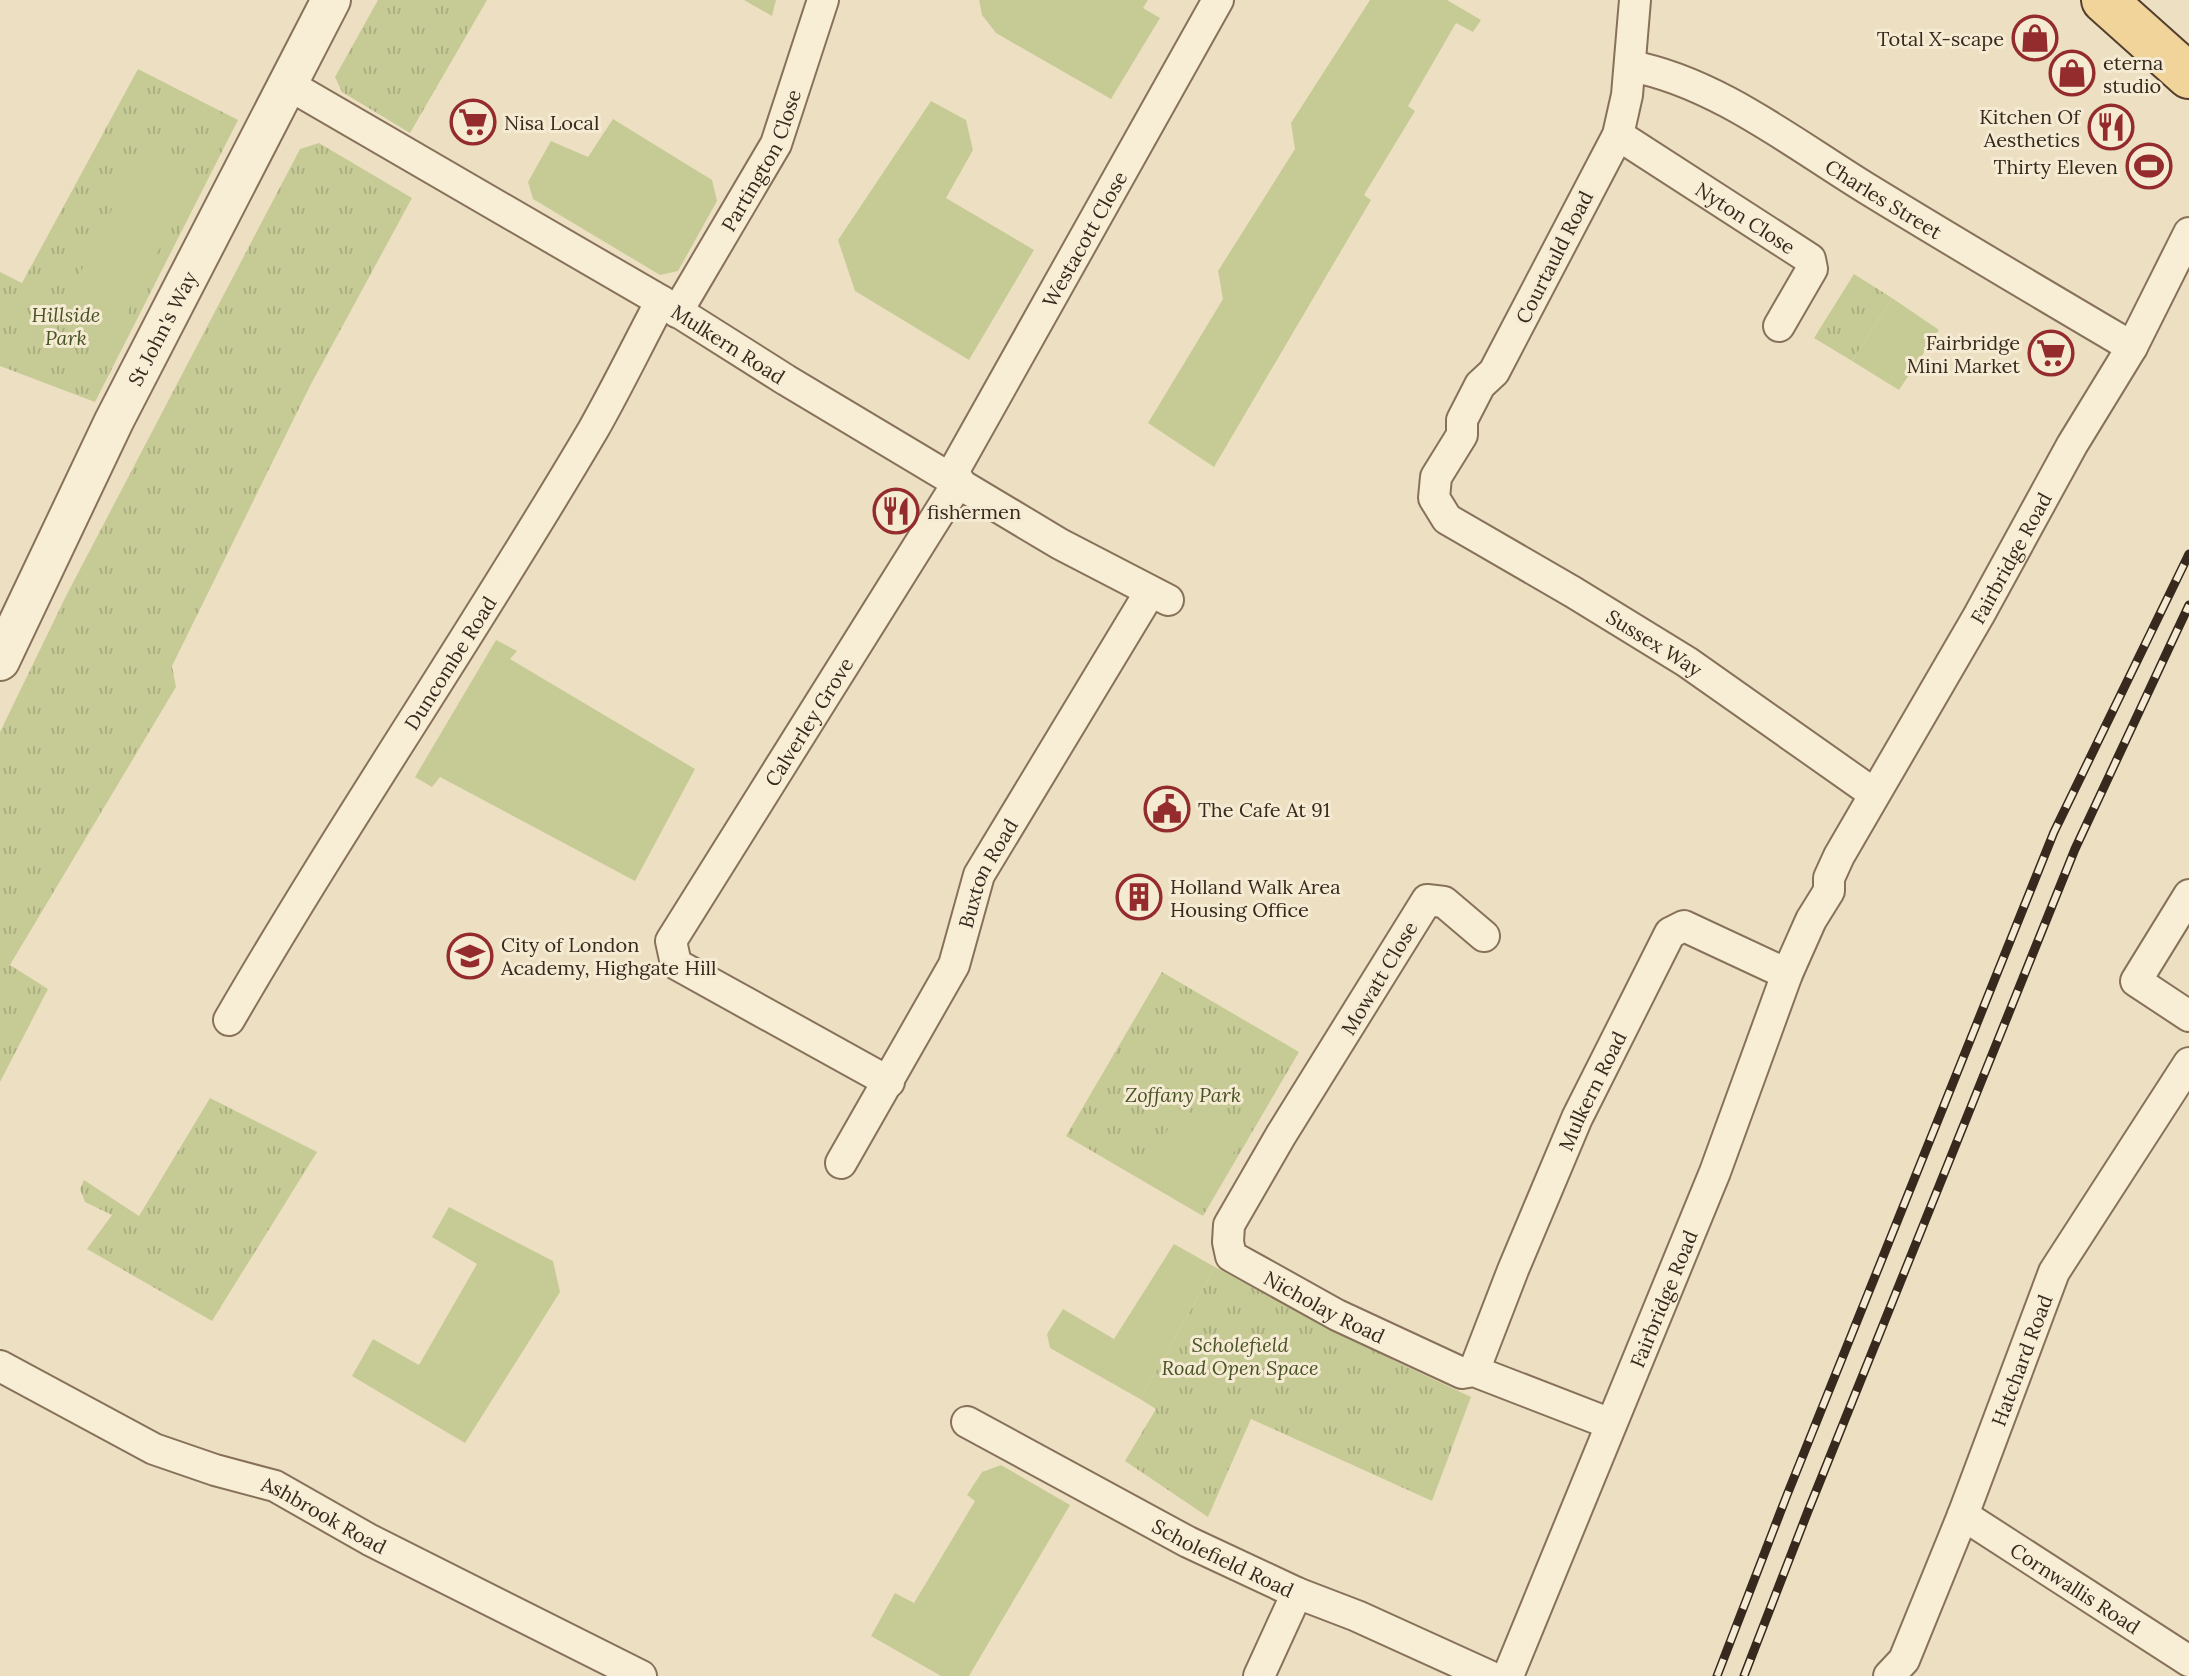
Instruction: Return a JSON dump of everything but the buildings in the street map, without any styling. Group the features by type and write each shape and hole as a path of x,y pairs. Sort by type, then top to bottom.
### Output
{"main road":[{"path":"2104,0 2189,76"}],"street":[{"name":"St John's Way","path":"0,661 114,421 331,0"},
{"name":"Partington Close","path":"669,306 776,144 823,0"},
{"name":"Westacott Close","path":"955,479 1218,0"},
{"name":"Courtauld Road","path":"1434,498 1436,477 1462,435 1462,420 1480,385 1494,372 1618,135 1630,66 1635,0"},
{"name":"Charles Street","path":"1630,66 1664,73 1687,82 1748,115 2132,347"},
{"name":"Mulkern Road","path":"289,85 669,306 1060,544 1159,596"},
{"name":"Nyton Close","path":"1618,135 1810,259 1812,269 1779,326"},
{"name":"Fairbridge Road","path":"1508,1676 1715,1172 1787,974 1811,920 1829,891 1829,878 1873,793 1979,615 2072,445 2132,347 2189,233"},
{"name":"Duncombe Road","path":"229,1020 296,904 482,613 669,306"},
{"name":"Calverley Grove","path":"889,1082 676,964 671,941 955,479"},
{"name":"Sussex Way","path":"1434,498 1447,519 1687,662 1873,793"},
{"name":"Buxton Road","path":"841,1163 954,965 979,875 1159,596"},
{"path":"2189,895 2136,981 2189,1016"},
{"name":"Mowatt Close","path":"1320,1075 1427,900 1444,902 1484,936"},
{"name":"Mulkern Road","path":"1474,1371 1577,1118 1670,933 1684,926 1787,974"},
{"name":"Hatchard Road","path":"1889,1676 1904,1660 1963,1515 2054,1272 2189,1063"},
{"name":"Nicholay Road","path":"1320,1075 1229,1225 1231,1256 1337,1315 1462,1373 1474,1371 1611,1424"},
{"name":"Ashbrook Road","path":"0,1366 154,1449 275,1486 370,1540 626,1673"},
{"name":"Scholefield Road","path":"967,1422 1188,1542 1489,1676"},
{"name":"Cornwallis Road","path":"1963,1515 2189,1661"},
{"path":"1259,1676 1297,1593"}],"green space":[{"path":"378,0 487,0 410,133 342,92 335,77"},
{"path":"744,0 776,0 772,16"},
{"path":"979,0 1148,0 1143,8 1160,18 1111,99 996,33 982,15"},
{"path":"1370,0 1447,0 1481,20 1473,32 1456,23 1408,106 1415,111 1364,195 1371,200 1214,467 1148,423 1223,299 1218,271 1295,149 1291,123"},
{"name":"Hillside Park","path":"138,69 238,120 95,402 0,366 0,272 22,283"},
{"path":"931,101 966,120 973,150 946,198 1034,250 969,360 855,291 838,240"},
{"path":"613,119 712,180 717,201 678,271 660,275 533,199 528,182 551,141 588,157"},
{"path":"319,143 412,198 310,386 172,666 176,687 10,965 48,989 0,1082 0,732 66,596 300,149"},
{"path":"140,153 194,180 112,343 58,317"},
{"path":"1854,274 1892,298 1852,361 1814,338"},
{"path":"1892,298 1939,330 1899,390 1852,361"},
{"path":"496,640 517,651 510,659 695,769 635,881 440,777 432,787 415,777"},
{"name":"Zoffany Park","path":"1162,972 1299,1052 1203,1216 1066,1136"},
{"path":"210,1098 317,1152 212,1321 87,1249 112,1215 85,1202 80,1189 84,1180 139,1216"},
{"path":"1181,1107 1240,1142 1201,1208 1142,1173"},
{"path":"449,1207 553,1261 560,1292 465,1443 352,1376 373,1339 419,1365 477,1264 432,1237"},
{"path":"1174,1244 1215,1267 1140,1399 1050,1348 1047,1334 1063,1309 1114,1339"},
{"name":"Scholefield Road Open Space","path":"1215,1267 1471,1397 1432,1501 1251,1419 1208,1517 1125,1461 1156,1409 1140,1399"},
{"path":"1001,1465 1070,1505 969,1676 941,1676 871,1636 895,1593 914,1603 975,1501 967,1495 982,1472"}],"railway":[{"path":"1717,1676 2054,832 2189,554"},
{"path":"1744,1676 2075,849 2189,605"}],"place":[{"name":"Total X-scape","path":"2035,38"},
{"name":"eterna studio","path":"2072,73"},
{"name":"Nisa Local","path":"473,122"},
{"name":"Kitchen Of Aesthetics","path":"2111,127"},
{"name":"Thirty Eleven","path":"2149,166"},
{"name":"Fairbridge Mini Market","path":"2051,353"},
{"name":"fishermen","path":"896,511"},
{"name":"The Cafe At 91","path":"1167,809"},
{"name":"Holland Walk Area Housing Office","path":"1139,897"},
{"name":"City of London Academy, Highgate Hill","path":"470,956"}]}
